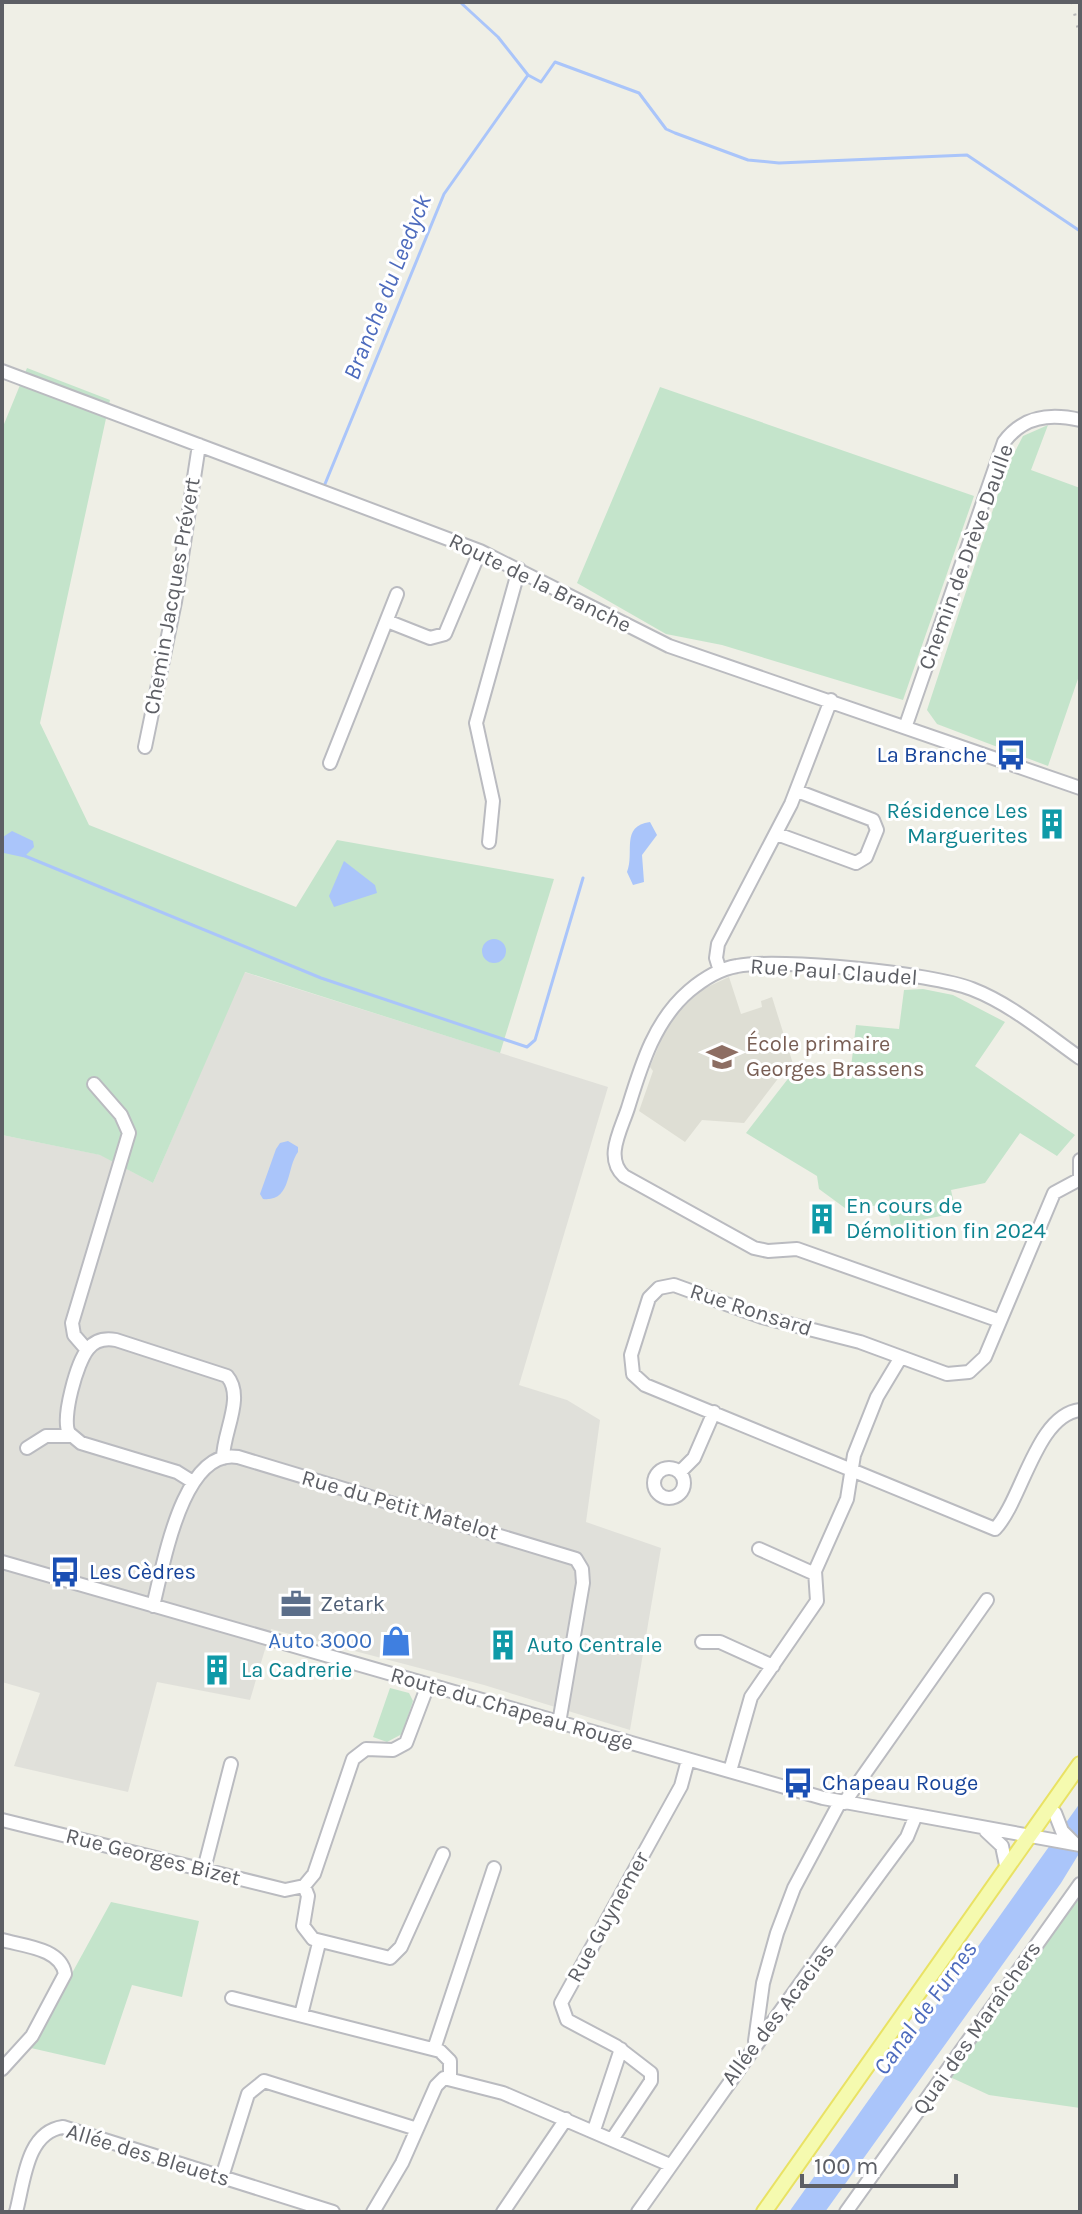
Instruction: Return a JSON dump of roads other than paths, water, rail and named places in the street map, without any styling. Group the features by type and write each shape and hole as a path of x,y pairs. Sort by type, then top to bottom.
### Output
{"main road":[{"path":"764,2212 1006,1865 1038,1838 1080,1764"},
{"path":"911,2005 952,1956 1080,1779"}],"street":[{"name":"Route de la Branche","path":"2,371 480,551 669,646 906,725 1080,788"},
{"name":"Chemin de Drève Daulle","path":"906,725 1001,448 1021,424 1052,416 1080,420"},
{"name":"Chemin Jacques Prévert","path":"145,747 175,602 199,445"},
{"path":"387,621 427,638 443,636 450,628 480,551"},
{"path":"489,842 493,801 477,741 476,718 519,569"},
{"path":"330,763 397,594"},
{"path":"720,971 716,958 718,944 797,791 831,700"},
{"path":"777,834 854,862 861,862 867,855 876,832 873,820 797,791"},
{"name":"Rue Paul Claudel","path":"1000,1321 797,1249 759,1250 628,1178 616,1166 614,1153 653,1039 680,999 720,971 744,965 785,964 954,983 993,999 1080,1058"},
{"path":"87,1350 74,1335 72,1323 129,1133 121,1115 94,1084"},
{"path":"730,1771 751,1697 817,1601 815,1574 845,1504 850,1472 877,1397 887,1352 950,1374 966,1374 982,1362 1054,1193 1080,1178 1080,1160"},
{"name":"Rue Ronsard","path":"887,1352 762,1317 679,1286 659,1288 649,1298 630,1358 633,1374 640,1382 770,1433 850,1472 995,1529 1007,1514 1030,1462 1056,1423 1066,1414 1080,1410"},
{"path":"71,1436 65,1416 87,1350 97,1342 112,1339 224,1373 235,1392 223,1441 223,1458 193,1482 183,1499 153,1606"},
{"path":"877,1397 901,1357"},
{"path":"680,1472 694,1458 714,1412"},
{"path":"27,1448 46,1436 71,1436 81,1443 177,1472 193,1482"},
{"name":"Rue du Petit Matelot","path":"223,1458 238,1457 573,1557 582,1569 583,1583 559,1723"},
{"path":"759,1549 815,1574"},
{"name":"Route du Chapeau Rouge","path":"2,1562 842,1802 1078,1844"},
{"path":"748,2053 758,2033 770,1955 786,1908 842,1802 866,1775 987,1600"},
{"path":"702,1642 720,1642 773,1666"},
{"path":"428,1685 406,1743 393,1750 366,1749 353,1759 314,1874 304,1886 308,1896 303,1926 319,1943 380,1958 396,1955 443,1854"},
{"name":"Rue Guynemer","path":"613,2138 652,2078 647,2066 567,2020 561,2003 681,1786 688,1760"},
{"path":"204,1869 231,1764"},
{"path":"859,1805 866,1775"},
{"path":"1055,1813 1059,1828 1078,1844"},
{"name":"Allée des Acacias","path":"638,2212 748,2053 907,1837 916,1815"},
{"name":"Rue Georges Bizet","path":"2,1820 285,1890 304,1886"},
{"path":"980,1827 1000,1844 1006,1865"},
{"path":"434,2049 494,1868"},
{"name":"Quai des Maraîchers","path":"846,2212 1080,1884"},
{"path":"2,1940 55,1956 63,1964 65,1974 32,2036 2,2069"},
{"path":"301,2015 319,1943"},
{"path":"232,1998 434,2049 450,2061 450,2077"},
{"path":"760,2007 767,2016 776,2017"},
{"path":"594,2130 621,2049"},
{"path":"373,2212 417,2129 437,2083 450,2077 503,2093 670,2165"},
{"path":"222,2177 248,2094 264,2081 417,2129"},
{"path":"503,2212 566,2119"},
{"name":"Allée des Bleuets","path":"16,2212 36,2143 45,2133 59,2127 333,2212"}],"water":[{"path":"650,822 657,835 642,855 644,882 633,885 627,872 630,841 635,829"},
{"path":"12,831 33,841 34,847 25,856 2,851 3,837"},
{"path":"344,861 375,885 377,893 334,907 329,896"},
{"path":"494,939 503,942 506,951 503,960 494,963 485,960 482,951 485,942"},
{"path":"288,1141 298,1147 298,1152 284,1190 272,1198 263,1199 260,1194 276,1149 280,1143"},
{"path":"1080,1803 1080,1852 1061,1883 825,2212 789,2212"}],"waterway":[{"name":"Branche du Leedyck","path":"325,484 444,194 528,75 498,37 460,2"},
{"name":"Branche du Leedyck","path":"528,75 541,82 555,62 639,93 666,129 748,160 779,163 967,155 1080,231"},
{"path":"2,851 25,856 321,978 527,1047 535,1040 583,878"}],"railway":[{"path":"1072,2 1080,37"}],"place":[{"name":"La Branche","path":"1011,755"},
{"name":"Résidence Les Marguerites","path":"1052,824"},
{"name":"École primaire Georges Brassens","path":"722,1057"},
{"name":"En cours de Démolition fin 2024","path":"822,1219"},
{"name":"Les Cèdres","path":"65,1572"},
{"name":"Zetark","path":"296,1604"},
{"name":"Auto 3000","path":"396,1641"},
{"name":"Auto Centrale","path":"503,1645"},
{"name":"La Cadrerie","path":"217,1670"},
{"name":"Chapeau Rouge","path":"798,1783"}],"water label":[{"name":"Canal de Furnes","path":"925,2008"}]}
